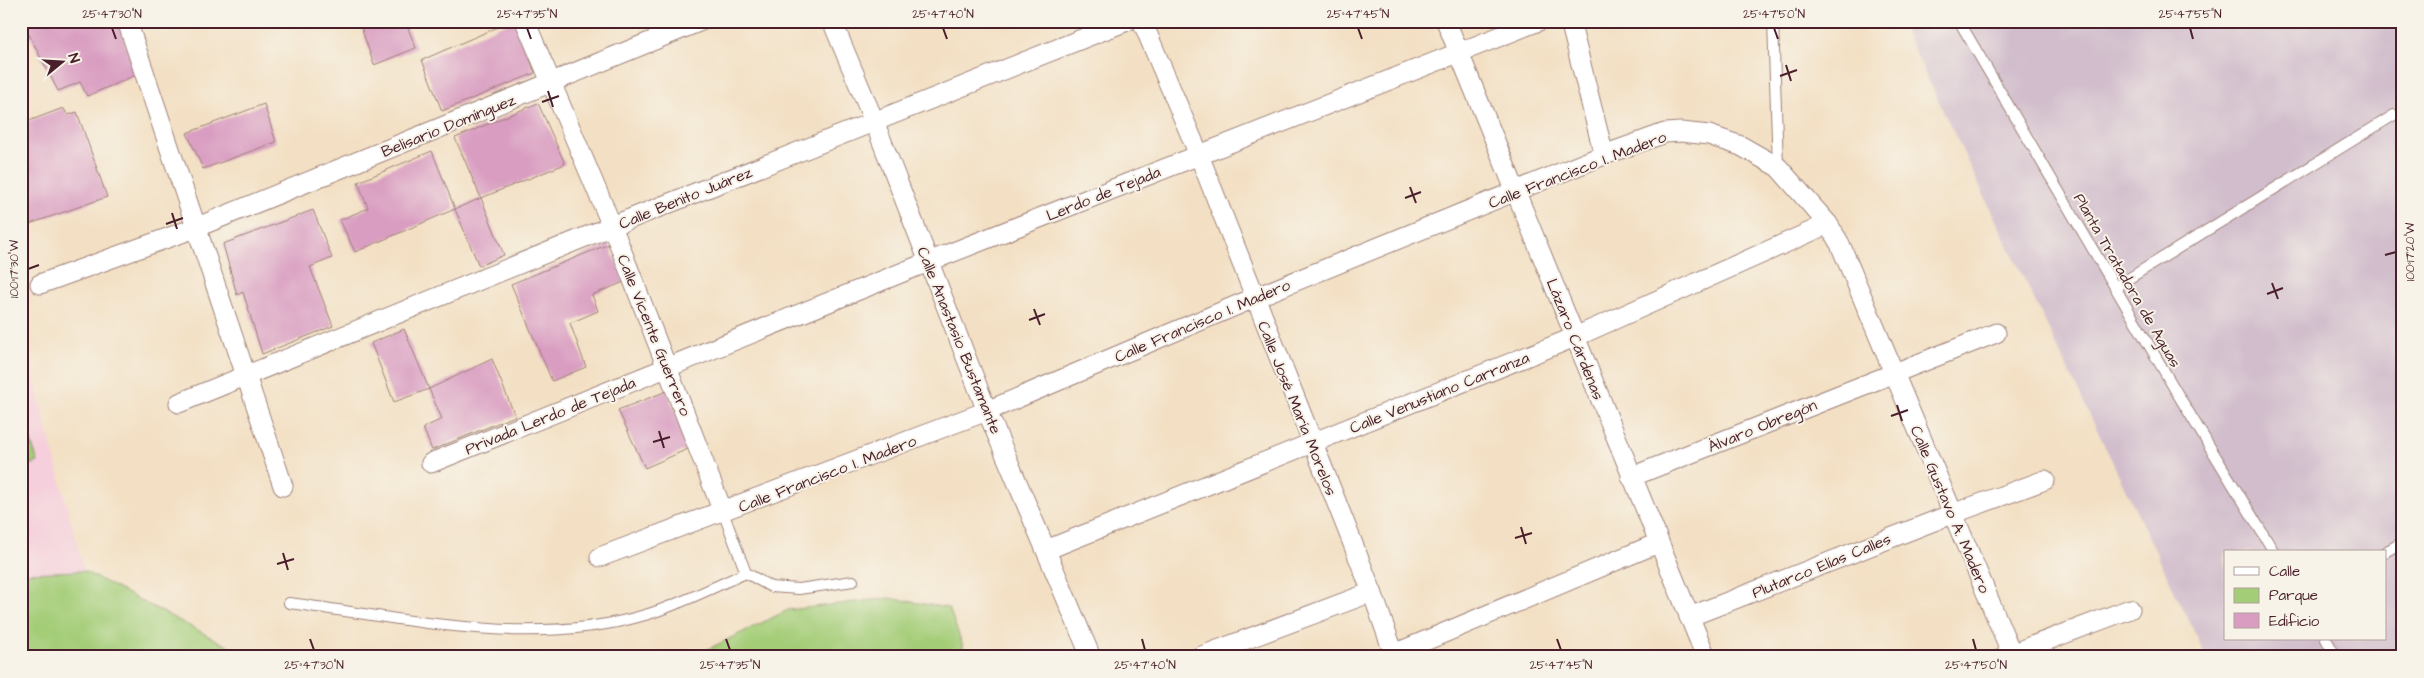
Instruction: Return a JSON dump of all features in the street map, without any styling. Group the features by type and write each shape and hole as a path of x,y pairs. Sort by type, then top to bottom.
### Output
{"street":[{"path":"127,21 283,486"},
{"name":"Calle Vicente Guerrero","path":"525,21 612,226 723,512"},
{"name":"Belisario Domínguez","path":"40,284 195,228 701,21"},
{"name":"Calle Anastasio Bustamante","path":"832,21 874,121 987,411 1091,657"},
{"name":"Calle Benito Juárez","path":"180,403 612,226 1127,21"},
{"name":"Calle José María Morelos","path":"1142,21 1199,156 1372,592 1395,655"},
{"name":"Lázaro Cárdenas","path":"1446,21 1706,657"},
{"name":"Lerdo de Tejada","path":"668,367 928,262 1540,21"},
{"path":"1570,21 1604,155"},
{"name":"Calle Francisco I. Madero","path":"600,558 987,411 1254,298 1604,155 1665,133 1681,132"},
{"name":"Calle Gustavo A. Madero","path":"1681,132 1709,135 1741,146 1778,167 1828,224 1840,244 1894,372 2009,656"},
{"name":"Calle Venustiano Carranza","path":"1046,550 1575,337 1828,224"},
{"name":"Álvaro Obregón","path":"1631,477 1996,333"},
{"name":"Privada Lerdo de Tejada","path":"431,463 668,367"},
{"name":"Plutarco Elías Calles","path":"1689,617 1952,514 2045,480"},
{"path":"1395,655 1658,543"},
{"path":"1200,657 1372,592"},
{"path":"2009,656 2130,610"}],"lane":[{"path":"1773,21 1778,167"},
{"name":"Planta Tratadora de Aguas","path":"1959,21 2115,287 2273,550"},
{"path":"2115,287 2394,115"},
{"path":"723,512 746,573 771,587 799,589 853,581"},
{"path":"2386,551 2403,542"},
{"path":"288,603 486,630 573,629 644,615 746,573"},
{"path":"2327,640 2336,657"}],"shaded area":[{"path":"1900,21 2403,21 2403,657 2206,656"},
{"path":"21,329 84,571 21,573"}],"green space":[{"path":"21,413 38,462 21,468"},
{"path":"84,571 249,657 21,657 21,573"},
{"path":"889,598 949,608 967,657 692,657 788,610"}],"building":[{"path":"22,21 118,21 136,75 87,96 80,82 58,91"},
{"path":"359,21 405,21 416,48 374,65"},
{"path":"512,21 516,21 535,73 442,111 422,60"},
{"path":"538,103 565,164 481,198 455,138"},
{"path":"264,104 276,142 203,169 187,133"},
{"path":"63,108 68,115 77,112 107,197 21,227 21,124"},
{"path":"432,151 455,209 355,252 340,220 368,208 358,182"},
{"path":"481,198 504,255 479,266 455,209"},
{"path":"313,210 332,258 310,267 333,326 262,354 243,292 237,295 223,244"},
{"path":"609,244 624,282 592,295 598,311 570,323 586,367 552,381 511,284"},
{"path":"404,329 429,389 394,402 371,343"},
{"path":"492,359 515,416 432,450 423,428 442,419 429,389"},
{"path":"667,391 690,448 645,468 618,410"}]}
